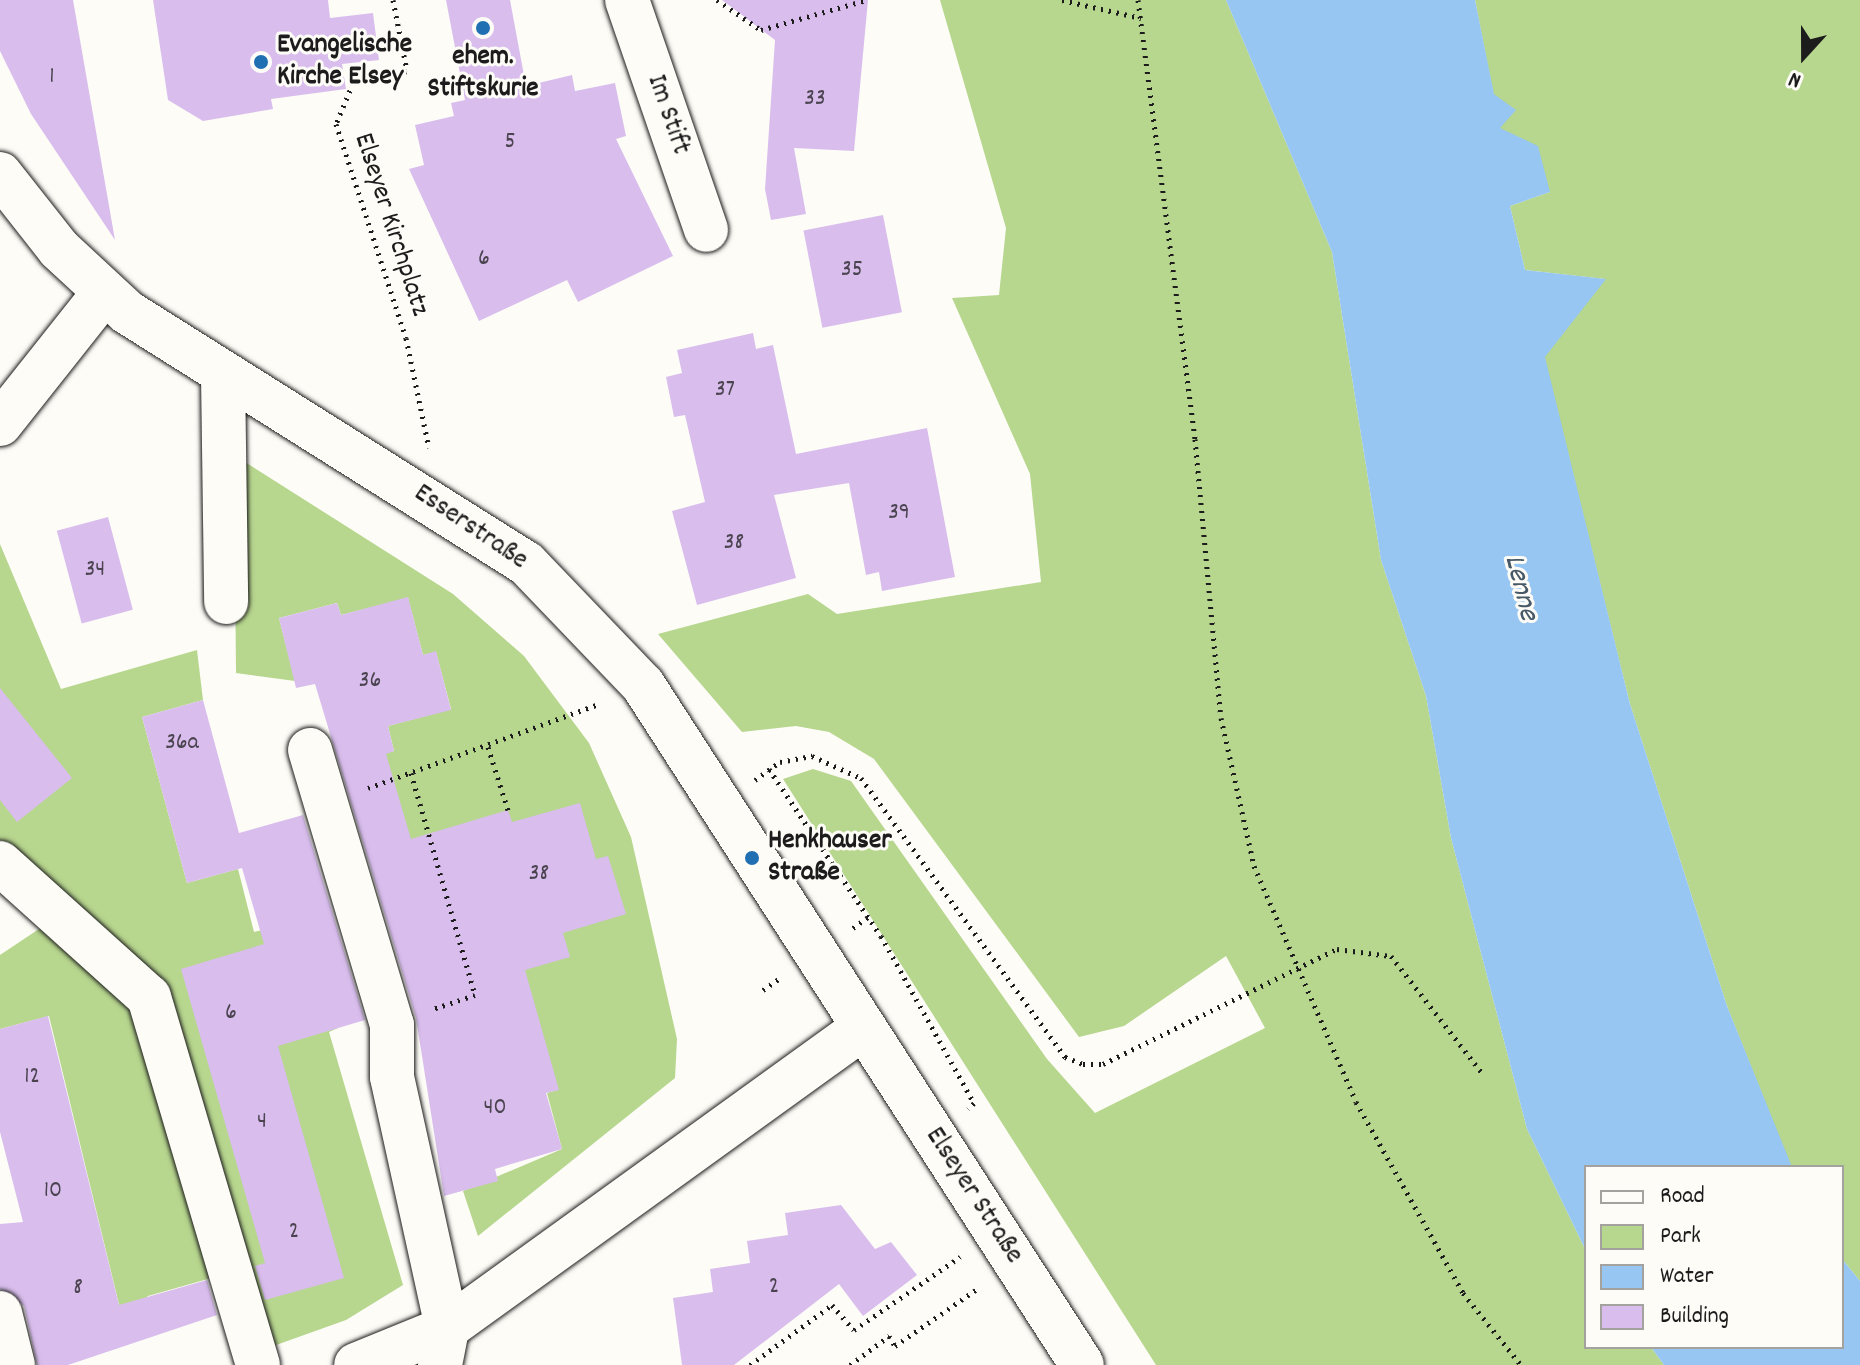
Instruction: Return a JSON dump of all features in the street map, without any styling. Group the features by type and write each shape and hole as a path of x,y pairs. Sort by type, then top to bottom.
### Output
{"main road":[{"name":"Im Stift","path":"627,0 706,230"},
{"name":"Esserstraße","path":"0,174 104,293 223,374 526,563 643,685 863,1028"},
{"path":"0,424 104,293"},
{"path":"223,374 226,602"},
{"path":"310,750 391,1022 392,1077 443,1347"},
{"path":"8,882 149,997 258,1365"},
{"path":"356,1365 443,1347 863,1028"},
{"name":"Elseyer Straße","path":"863,1028 1082,1365"},
{"path":"0,1313 13,1365"}],"path":[{"name":"Elseyer Kirchplatz","path":"393,0 407,71 353,83 336,124 406,338 441,508"},
{"path":"717,0 761,30 866,0"},
{"path":"1062,0 1141,18"},
{"path":"1138,0 1195,439 1221,718 1254,866 1356,1102 1463,1293 1521,1365"},
{"path":"326,802 488,747 643,685"},
{"path":"488,747 508,810"},
{"path":"721,809 769,769 812,756 861,778 1065,1057 1083,1064 1103,1064 1337,949 1391,956 1482,1073"},
{"path":"769,769 881,936 974,1103 935,1139"},
{"path":"391,1022 475,995 411,773"},
{"path":"750,1365 832,1305 854,1330 1006,1247"},
{"path":"850,1365 889,1336 895,1346 1006,1247"}],"green space":[{"path":"940,0 1226,0 1332,252 1381,560 1426,696 1451,838 1527,1129 1584,1247 1584,1349 1652,1349 1664,1365 1156,1365 783,779 813,769 851,781 1047,1059 1095,1113 1265,1028 1226,956 1124,1026 1079,1037 874,759 829,732 796,726 742,732 658,634 808,594 837,614 1041,582 1030,474 952,298 999,295 1006,228"},
{"path":"1475,0 1860,0 1860,1281 1844,1261 1844,1165 1790,1165 1727,1006 1630,704 1544,357 1605,279 1525,270 1510,206 1550,192 1500,128"},
{"path":"234,455 453,594 524,656 589,743 631,837 677,1039 675,1078 478,1236 463,1191 562,1149 547,1093 557,1090 348,763 394,751 388,726 451,709 436,652 423,655 408,598 341,615 337,603 279,618 295,681 236,673"},
{"path":"0,544 61,689 197,650 203,700 142,717 187,883 238,869 254,932 307,919 338,1028 329,1032 403,1285 346,1320 265,1349 178,1057 68,911 0,840"},
{"path":"48,923 130,1000 222,1275 148,1296 123,1321 49,1016 0,1029 0,955"}],"water":[{"name":"Lenne","path":"1226,0 1475,0 1494,94 1516,110 1500,128 1538,146 1550,192 1510,206 1525,270 1606,279 1545,357 1630,704 1727,1006 1791,1165 1584,1165 1584,1247 1527,1129 1451,838 1426,696 1381,560 1332,252"},
{"path":"1844,1261 1860,1281 1860,1365 1664,1365 1652,1349 1844,1349"}],"building":[{"path":"0,0 73,0 115,240 31,114 0,51"},
{"name":"Evangelische Kirche Elsey","path":"153,0 328,0 330,18 373,13 379,60 342,64 346,89 271,99 273,109 203,121 168,100"},
{"path":"446,0 510,0 526,86 572,75 575,91 615,83 626,136 616,139 673,256 578,302 567,280 479,321 409,169 424,165 415,125 454,116 451,103 465,100"},
{"path":"722,0 868,0 854,151 794,148 806,214 771,220 765,189 775,40"},
{"path":"883,215 902,312 822,328 803,230"},
{"path":"753,333 756,349 773,345 796,454 927,428 955,577 882,591 879,572 866,575 849,483 774,495 796,578 697,605 672,511 705,502 685,415 674,417 666,377 682,373 677,350"},
{"path":"108,517 133,610 82,623 57,531"},
{"path":"408,597 423,655 436,651 451,710 388,726 394,751 386,754 411,839 508,810 512,822 580,803 596,859 608,856 626,914 563,933 570,957 525,970 559,1090 546,1093 562,1149 495,1169 498,1181 444,1196 416,1018 315,684 296,688 279,618 337,603 341,615"},
{"path":"0,688 72,778 17,822 0,800"},
{"path":"203,700 239,833 303,815 365,1020 278,1046 344,1278 265,1300 255,1266 265,1263 181,969 264,944 242,868 187,883 142,717"},
{"path":"48,1016 119,1305 207,1280 217,1315 68,1365 37,1365 24,1306 0,1289 0,1224 23,1222 0,1132 0,1029"},
{"path":"841,1205 875,1249 891,1242 917,1275 863,1316 839,1284 734,1365 682,1365 673,1298 713,1292 710,1269 750,1263 747,1241 788,1235 785,1213"}],"place":[{"name":"ehem. Stiftskurie","path":"483,28"},
{"name":"Evangelische Kirche Elsey","path":"261,62"},
{"name":"Henkhauser Straße","path":"752,858"}]}
